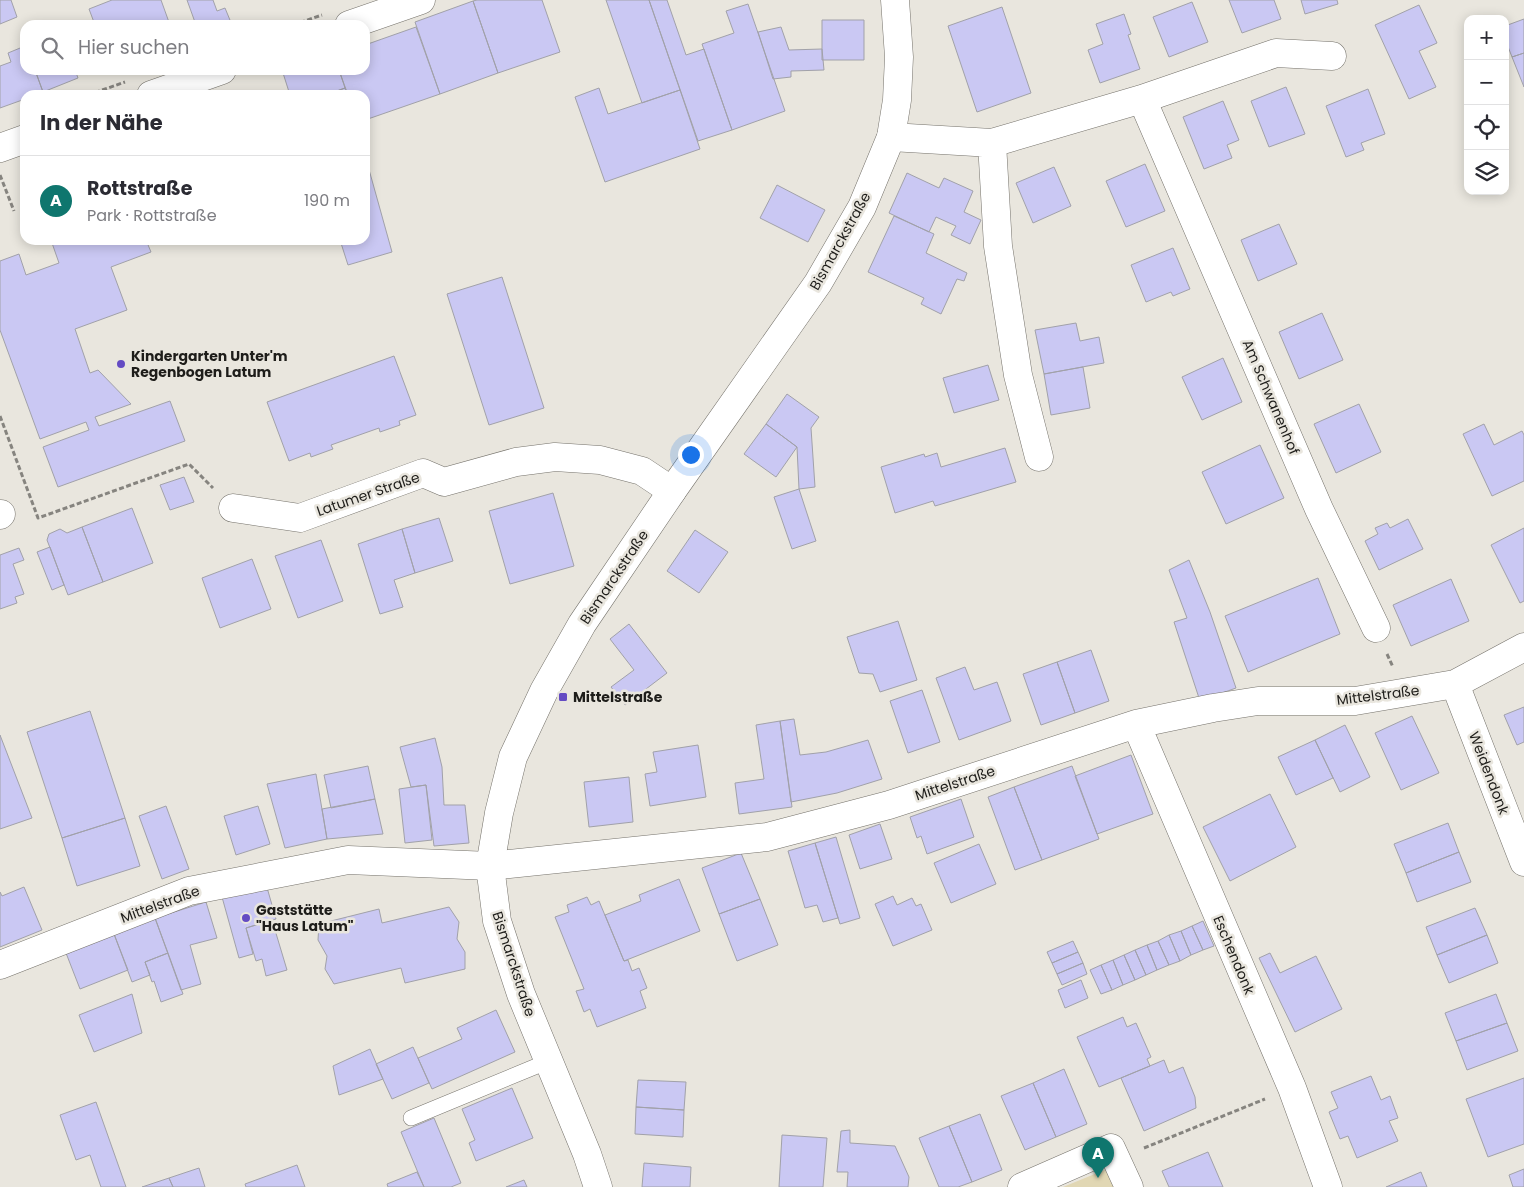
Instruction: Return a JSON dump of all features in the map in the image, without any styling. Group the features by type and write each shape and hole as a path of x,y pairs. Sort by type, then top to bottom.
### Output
{"street":[{"path":"363,20 421,0"},
{"name":"Bismarckstraße","path":"598,1187 588,1154 521,994 497,921 490,866 499,813 513,757 544,691 582,624 672,491 818,283 862,207 891,137 897,100 899,57 895,0"},
{"path":"891,137 992,143 1142,99 1276,53 1332,56"},
{"path":"165,90 208,75"},
{"name":"Am Schwanenhof","path":"1142,99 1319,509 1376,628"},
{"path":"0,148 20,142"},
{"path":"992,143 999,255 1018,375 1039,457"},
{"name":"Latumer Straße","path":"233,508 300,518 423,473 444,482 516,462 555,457 600,460 642,471 672,491"},
{"name":"Mittelstraße","path":"0,965 189,890 348,860 490,866 767,837 889,805 1136,724 1212,708 1258,701 1355,700 1455,684 1524,647"},
{"name":"Weidendonk","path":"1455,684 1524,862"},
{"name":"Eschendonk","path":"1136,724 1292,1088 1328,1187"},
{"path":"1022,1187 1111,1148 1128,1187"}],"lane":[{"path":"411,1118 549,1061"}],"path":[{"path":"0,175 14,211"},
{"path":"0,416 38,518 189,464 233,508"},
{"path":"1376,628 1404,693"},
{"path":"1111,1148 1135,1152 1292,1088"}],"shaded area":[{"path":"1107,1169 1114,1187 1063,1187"}],"building":[{"path":"0,0 11,0 17,17 0,24"},
{"path":"112,0 161,0 168,20 93,20 89,9"},
{"path":"187,0 213,0 217,11 225,8 230,20 194,20"},
{"path":"542,0 560,52 498,73 473,1"},
{"path":"606,0 649,0 680,90 642,103"},
{"path":"649,0 667,0 686,55 704,49 732,130 698,141"},
{"path":"1229,0 1274,0 1281,19 1242,33"},
{"path":"1301,0 1337,0 1338,4 1305,14"},
{"path":"473,1 498,73 440,94 415,22"},
{"path":"1192,2 1208,42 1169,57 1153,17"},
{"path":"748,4 785,111 732,130 702,44 734,33 726,11"},
{"path":"1419,5 1437,43 1419,51 1436,87 1409,99 1375,25"},
{"path":"1002,7 1031,93 977,112 948,26"},
{"path":"1124,14 1131,34 1128,35 1140,69 1100,83 1088,50 1103,44 1096,24"},
{"path":"1524,19 1524,53 1512,57 1509,49 1509,25"},
{"path":"822,20 864,20 864,60 822,60"},
{"path":"416,27 440,94 370,118 370,90 346,90 341,75 370,75 370,43"},
{"path":"781,27 789,50 822,49 824,70 791,71 791,77 773,79 758,32"},
{"path":"20,48 20,75 37,75 42,90 20,90 20,101 0,108 0,66 11,62 8,53"},
{"path":"1524,53 1524,87 1512,57"},
{"path":"37,75 77,75 78,78 48,90 42,90"},
{"path":"284,75 341,75 345,88 340,90 288,90"},
{"path":"1286,87 1305,134 1269,147 1251,101"},
{"path":"599,88 608,114 680,90 700,149 605,182 575,97"},
{"path":"1368,89 1385,134 1361,143 1364,150 1346,157 1326,106"},
{"path":"1223,101 1239,140 1227,145 1232,158 1204,169 1183,117"},
{"path":"1145,164 1165,211 1126,227 1106,181"},
{"path":"1054,167 1071,206 1033,223 1016,183"},
{"path":"370,173 392,252 348,265 342,245 370,245"},
{"path":"907,173 939,188 944,178 973,191 964,212 981,220 970,244 951,235 956,226 936,217 929,232 889,213"},
{"path":"777,185 825,210 808,242 760,218"},
{"path":"894,216 934,234 926,253 967,273 964,281 957,279 941,314 921,304 924,298 868,272"},
{"path":"1279,224 1297,264 1258,281 1241,240"},
{"path":"53,245 148,245 151,252 111,267 127,310 75,329 90,373 98,370 131,404 95,417 99,426 170,401 185,441 58,487 43,447 89,430 86,422 40,439 0,330 0,261 19,254 26,275 59,263"},
{"path":"1173,248 1190,289 1173,296 1171,292 1146,302 1131,265"},
{"path":"502,277 544,408 489,425 447,294"},
{"path":"1322,313 1343,360 1299,379 1279,332"},
{"path":"1076,323 1080,341 1099,337 1104,363 1044,374 1035,330"},
{"path":"394,356 416,415 399,421 400,425 380,432 379,428 331,445 333,449 311,457 310,453 289,461 267,402"},
{"path":"1223,358 1242,402 1202,420 1182,377"},
{"path":"988,365 999,400 954,413 943,378"},
{"path":"1083,367 1090,408 1051,415 1044,374"},
{"path":"787,394 819,417 811,428 815,487 799,489 797,447 766,424"},
{"path":"1359,404 1381,452 1336,473 1314,424"},
{"path":"766,424 797,447 776,477 744,454"},
{"path":"1484,424 1494,445 1522,431 1524,435 1524,481 1492,496 1463,434"},
{"path":"1260,445 1284,498 1226,524 1202,472"},
{"path":"1005,448 1016,482 935,506 933,501 895,513 881,467 924,454 925,457 937,453 941,467"},
{"path":"184,477 194,502 170,510 160,485"},
{"path":"799,489 816,541 792,549 774,497"},
{"path":"553,493 574,566 510,584 489,511"},
{"path":"132,508 153,563 103,582 82,527"},
{"path":"439,518 453,561 415,573 402,529"},
{"path":"1408,519 1423,549 1379,570 1365,541 1378,534 1375,528 1387,523 1390,528"},
{"path":"82,527 103,582 68,595 47,540 49,534 60,529 67,533"},
{"path":"1524,528 1524,601 1520,603 1491,545"},
{"path":"402,529 415,573 394,580 403,607 380,614 358,544"},
{"path":"695,530 728,552 699,593 667,571"},
{"path":"321,540 343,601 298,618 275,556"},
{"path":"50,547 64,585 52,590 37,552"},
{"path":"19,548 24,560 13,564 24,594 15,597 17,603 0,609 0,555"},
{"path":"252,559 271,609 220,628 202,578"},
{"path":"1189,560 1210,612 1236,688 1200,701 1174,622 1187,618 1169,570"},
{"path":"1318,578 1340,634 1248,672 1225,616"},
{"path":"1451,579 1469,621 1411,646 1393,605"},
{"path":"898,621 917,680 880,692 873,674 859,673 847,637"},
{"path":"629,624 667,673 625,705 611,687 634,670 610,639"},
{"path":"1091,650 1109,701 1075,713 1057,662"},
{"path":"1057,662 1075,713 1041,725 1023,674"},
{"path":"965,667 974,690 997,682 1011,721 959,740 936,678"},
{"path":"922,690 940,742 908,753 890,701"},
{"path":"1524,707 1524,742 1517,745 1504,715"},
{"path":"90,711 125,818 62,838 27,732"},
{"path":"1412,716 1439,773 1401,790 1375,733"},
{"path":"794,719 800,755 826,752 868,740 882,779 837,793 791,802 780,721"},
{"path":"780,721 792,807 739,814 735,783 764,779 756,725"},
{"path":"1345,725 1370,777 1340,792 1315,740"},
{"path":"0,735 32,818 0,829"},
{"path":"435,738 442,767 444,805 465,805 469,843 434,846 426,785 411,787 400,747"},
{"path":"1315,740 1333,778 1296,795 1278,757"},
{"path":"698,745 706,797 650,806 645,774 657,772 653,752"},
{"path":"1131,755 1153,814 1097,834 1075,776"},
{"path":"368,766 375,799 331,808 324,775"},
{"path":"1072,766 1099,839 1042,860 1014,787"},
{"path":"316,774 327,839 285,848 267,784"},
{"path":"629,777 633,822 589,827 584,782"},
{"path":"426,785 432,840 405,843 399,789"},
{"path":"1014,787 1042,860 1015,870 988,797"},
{"path":"1270,794 1296,847 1230,881 1203,827"},
{"path":"375,799 383,834 327,839 322,809"},
{"path":"961,799 974,837 927,854 921,836 917,838 910,817"},
{"path":"166,806 189,869 162,879 139,816"},
{"path":"258,806 270,844 236,855 224,816"},
{"path":"125,818 140,866 77,886 62,838"},
{"path":"1448,823 1459,852 1406,873 1394,844"},
{"path":"880,824 892,859 860,869 849,835"},
{"path":"836,837 860,918 840,924 815,843"},
{"path":"815,843 838,918 823,922 817,905 805,908 788,851"},
{"path":"979,844 996,884 951,903 934,863"},
{"path":"1459,852 1471,882 1417,902 1406,873"},
{"path":"741,853 760,899 719,914 702,868"},
{"path":"679,879 700,931 624,961 605,915 641,901 639,895"},
{"path":"266,884 276,919 246,928 253,954 239,958 222,897"},
{"path":"24,887 42,930 0,947 0,892 2,896"},
{"path":"893,896 897,905 912,898 916,906 921,904 932,930 893,946 875,904"},
{"path":"587,897 591,905 599,901 624,961 628,960 632,971 639,968 647,988 640,991 646,1008 597,1027 590,1009 584,1012 576,991 584,989 555,917 569,912 567,905"},
{"path":"760,899 778,945 737,961 719,914"},
{"path":"206,902 217,938 190,945 201,984 181,990 155,918"},
{"path":"449,907 459,922 457,939 465,952 465,969 405,983 401,968 334,984 325,969 327,956 318,940 319,924 379,909 382,923"},
{"path":"1475,908 1487,935 1437,955 1426,927"},
{"path":"155,918 168,953 145,962 150,975 132,982 114,934"},
{"path":"272,920 287,970 266,976 262,959 256,961 246,928"},
{"path":"1203,921 1214,946 1203,950 1192,926"},
{"path":"1192,926 1203,950 1191,955 1181,931"},
{"path":"1181,931 1191,955 1180,961 1169,935"},
{"path":"114,934 128,970 80,989 66,953"},
{"path":"1169,935 1180,961 1169,965 1158,941"},
{"path":"1487,935 1498,963 1449,983 1437,955"},
{"path":"1073,941 1078,952 1052,963 1047,952"},
{"path":"1158,941 1169,965 1157,970 1147,945"},
{"path":"1147,945 1157,970 1146,975 1135,950"},
{"path":"1135,950 1146,975 1135,980 1124,955"},
{"path":"1078,952 1083,963 1057,974 1052,963"},
{"path":"168,953 183,994 161,1002 145,962"},
{"path":"1270,953 1280,973 1316,956 1342,1009 1295,1032 1259,958"},
{"path":"1124,955 1135,980 1123,985 1113,960"},
{"path":"1113,960 1123,985 1112,990 1101,965"},
{"path":"1083,963 1087,974 1062,985 1057,974"},
{"path":"1101,965 1112,990 1101,994 1090,970"},
{"path":"1081,980 1088,998 1065,1008 1058,990"},
{"path":"132,994 142,1033 94,1052 79,1015"},
{"path":"1496,994 1507,1023 1456,1041 1445,1013"},
{"path":"496,1010 515,1052 432,1089 418,1058 462,1039 457,1028"},
{"path":"1123,1017 1127,1027 1136,1023 1151,1057 1147,1059 1150,1066 1099,1087 1077,1037"},
{"path":"1507,1023 1518,1051 1467,1070 1456,1041"},
{"path":"413,1047 429,1083 392,1099 376,1064"},
{"path":"370,1049 383,1079 339,1095 333,1066"},
{"path":"1164,1060 1169,1073 1183,1067 1195,1097 1196,1108 1144,1131 1121,1078"},
{"path":"1064,1069 1087,1124 1056,1137 1033,1083"},
{"path":"1371,1076 1381,1100 1390,1096 1398,1118 1389,1121 1398,1141 1357,1158 1348,1136 1340,1139 1329,1112 1338,1108 1331,1092"},
{"path":"1524,1078 1524,1144 1488,1157 1466,1099"},
{"path":"638,1080 686,1082 684,1110 636,1107"},
{"path":"1033,1083 1056,1137 1025,1150 1001,1096"},
{"path":"512,1088 533,1138 476,1161 469,1143 475,1140 462,1109"},
{"path":"96,1102 126,1187 101,1187 90,1155 76,1160 60,1115"},
{"path":"636,1107 684,1110 683,1137 635,1134"},
{"path":"980,1114 1002,1170 972,1182 949,1126"},
{"path":"434,1118 461,1183 451,1187 424,1187 401,1132"},
{"path":"949,1126 972,1182 958,1187 939,1187 919,1138"},
{"path":"850,1130 850,1143 895,1146 909,1177 908,1187 847,1187 848,1172 837,1172 841,1131"},
{"path":"782,1135 827,1138 823,1187 779,1187"},
{"path":"1208,1152 1223,1187 1169,1187 1162,1171"},
{"path":"644,1163 691,1167 690,1187 642,1187"},
{"path":"297,1165 305,1187 246,1187 245,1184"},
{"path":"199,1168 205,1187 173,1187 169,1178"},
{"path":"1524,1169 1524,1187 1513,1187 1509,1175"},
{"path":"417,1172 424,1187 388,1187 387,1184"},
{"path":"1421,1172 1427,1187 1386,1187"},
{"path":"169,1178 173,1187 142,1187"},
{"path":"524,1180 527,1187 506,1187"}],"place":[{"name":"Kindergarten Unter'm Regenbogen Latum","path":"121,364"},
{"name":"Mittelstraße","path":"563,697"},
{"name":"Gaststätte \"Haus Latum\"","path":"246,918"},
{"name":"Rottstraße","path":"1098,1178"}]}
